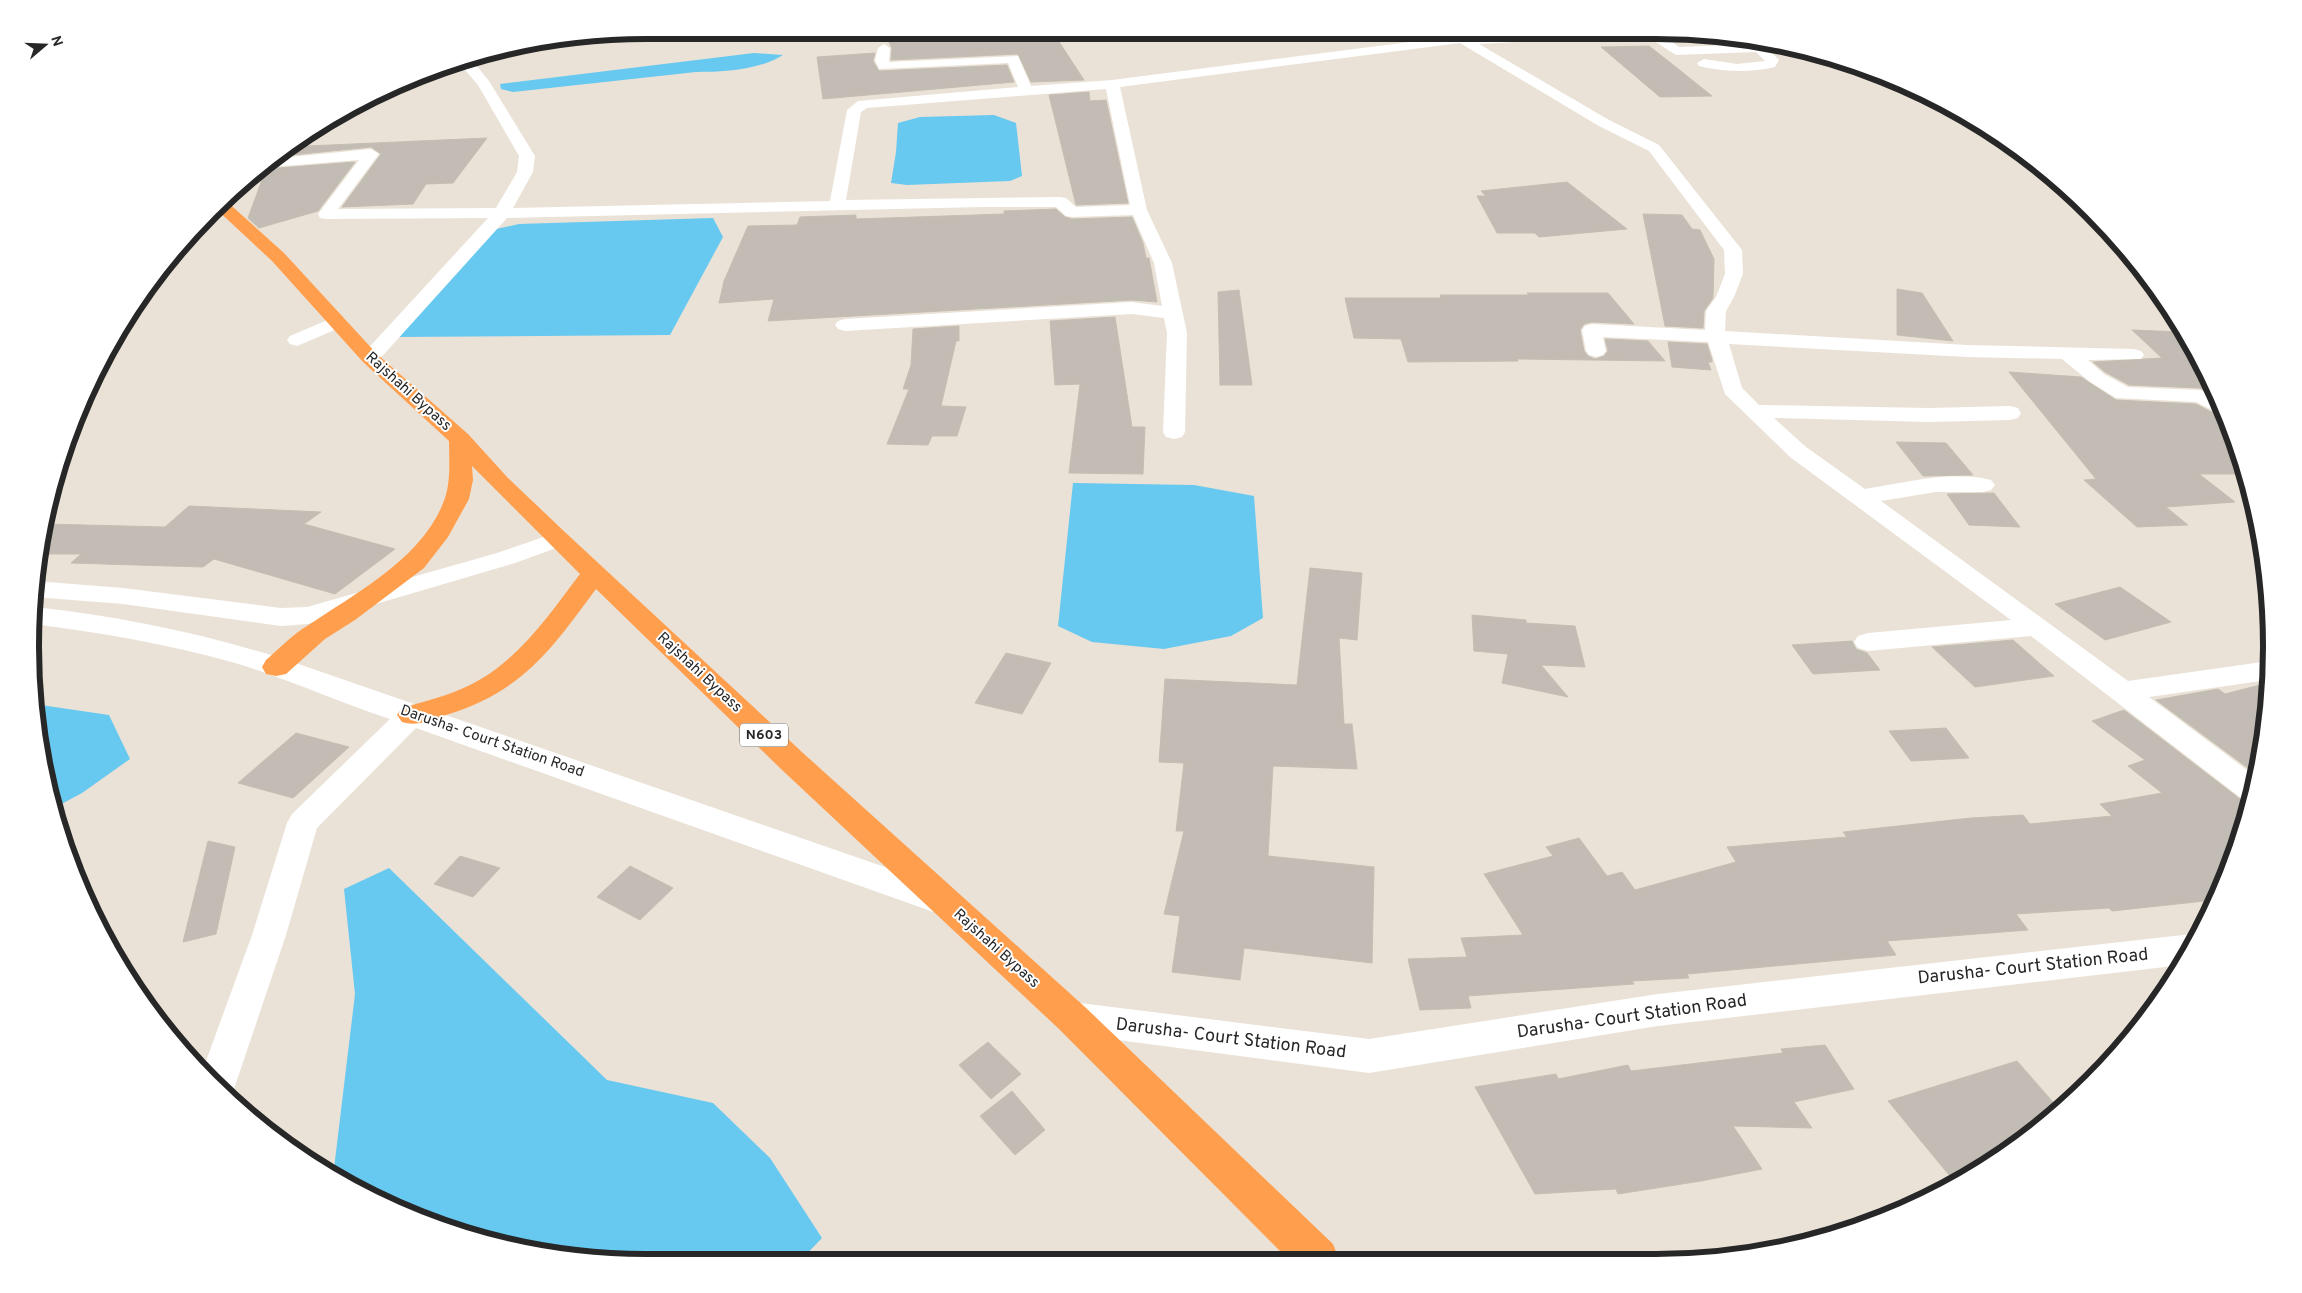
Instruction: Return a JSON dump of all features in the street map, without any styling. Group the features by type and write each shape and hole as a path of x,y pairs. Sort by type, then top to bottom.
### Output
{"highway":[{"name":"Rajshahi Bypass","path":"226,209 278,257 370,358 460,440 500,483 594,574 942,901 1072,1018 1313,1254"},
{"path":"276,667 315,633 365,600 415,563 436,537 457,499 461,480 460,440"},
{"path":"412,715 469,696 499,681 519,665 561,617 594,574"}],"street":[{"path":"837,205 854,110 863,104 1112,84 1444,39"},
{"path":"1462,39 1604,123 1654,148 1733,250 1734,274 1725,297 1716,311 1714,327 1732,390 1753,411 1798,452 1862,497 2247,786"},
{"path":"1658,39 1676,51 1759,48 1769,55 1772,60 1770,64 1747,68 1723,68 1706,64 1681,51"},
{"path":"884,48 882,60 884,66 1013,59 1026,91"},
{"path":"370,358 502,213 525,172 527,156 484,84 468,66"},
{"path":"1112,84 1139,210 1163,263 1177,333 1174,432"},
{"path":"279,163 371,154 326,214 502,213 1060,202 1072,212 1139,210"},
{"path":"845,325 1132,308 1173,313"},
{"path":"297,340 336,322"},
{"path":"1596,351 1592,330 1967,351 2069,355 2134,355"},
{"path":"2069,355 2097,378 2124,393 2200,396 2211,401"},
{"path":"1753,411 1929,414 2010,413"},
{"path":"1862,497 1936,485 1983,485"},
{"path":"42,589 123,596 281,616 308,616 506,558 558,539"},
{"name":"Darusha- Court Station Road","path":"40,616 84,620 174,638 276,667 739,827 942,901"},
{"path":"1868,642 2035,627"},
{"path":"2121,692 2262,671"},
{"path":"219,1078 269,935 302,823 412,715"},
{"name":"Darusha- Court Station Road","path":"1072,1018 1369,1056 1658,1010 2182,950"}],"water":[{"path":"754,53 783,55 764,64 729,71 696,72 513,92 501,89 500,84"},
{"path":"994,115 1016,123 1022,176 1010,181 907,185 891,183 898,123 920,117"},
{"path":"713,218 723,237 670,335 393,337 487,231 519,224"},
{"path":"1073,483 1194,485 1254,496 1263,618 1231,636 1164,649 1092,642 1058,626"},
{"path":"42,705 109,715 130,759 82,793 59,805 50,765"},
{"path":"389,868 607,1080 713,1103 770,1158 822,1238 807,1254 646,1254 567,1249 489,1234 451,1222 378,1192 334,1168 355,994 344,889"}],"building":[{"path":"1057,39 1084,80 1031,82 1018,54 891,60 892,48 888,40"},
{"path":"1649,46 1712,96 1660,97 1601,47"},
{"path":"875,53 873,61 879,71 1007,65 1014,82 823,99 817,57"},
{"path":"1089,92 1090,101 1106,100 1128,203 1076,205 1049,95"},
{"path":"487,138 453,183 426,184 413,204 342,207 381,154 371,147 289,155 307,142 307,146"},
{"path":"355,162 318,211 259,228 248,218 264,175 272,169"},
{"path":"1567,182 1627,229 1539,237 1535,233 1497,233 1477,196 1486,196 1481,191"},
{"path":"1056,209 1065,217 1072,219 1132,217 1143,243 1146,258 1149,258 1157,302 1132,300 768,321 774,299 719,303 724,281 748,226 797,225 800,217 856,215 856,219 1004,214 1004,211"},
{"path":"1643,214 1682,215 1692,229 1700,230 1714,259 1713,298 1704,311 1703,328 1665,326"},
{"path":"1897,289 1922,293 1953,341 1897,335"},
{"path":"1239,290 1252,385 1220,385 1218,292"},
{"path":"1527,293 1608,293 1634,324 1592,322 1584,324 1580,330 1584,351 1588,356 1595,359 1604,356 1608,351 1605,339 1648,341 1665,361 1517,359 1518,361 1408,362 1401,339 1354,338 1345,298 1441,298 1440,295 1529,295"},
{"path":"1115,317 1132,427 1145,427 1143,474 1069,473 1080,384 1055,385 1050,321"},
{"path":"959,326 959,341 956,341 941,406 966,407 957,436 932,436 928,445 887,444 909,389 903,389 911,365 913,329"},
{"path":"2132,330 2175,332 2207,390 2200,388 2129,385 2105,372 2093,362 2162,358"},
{"path":"1668,342 1707,344 1712,360 1712,362 1708,362 1711,370 1672,367"},
{"path":"2009,372 2081,377 2116,400 2196,404 2211,412 2216,412 2238,474 2199,474 2235,502 2166,507 2188,525 2137,527 2084,480 2096,479"},
{"path":"1896,442 1946,443 1973,475 1923,476"},
{"path":"1994,493 2020,527 1969,525 1947,494"},
{"path":"189,506 321,512 304,524 395,549 335,594 214,559 203,567 71,563 81,554 46,554 51,524 165,527"},
{"path":"1310,568 1362,573 1357,640 1339,638 1344,724 1352,724 1357,769 1273,766 1268,856 1374,867 1372,963 1244,948 1240,980 1172,972 1180,916 1164,914 1184,831 1176,831 1184,763 1159,762 1165,679 1297,685"},
{"path":"2120,587 2171,622 2105,640 2055,604"},
{"path":"1472,615 1526,620 1526,623 1575,626 1585,667 1541,665 1568,697 1502,683 1508,654 1474,651"},
{"path":"2013,640 2054,676 1975,687 1932,647"},
{"path":"1852,641 1856,649 1867,653 1880,670 1813,674 1792,645"},
{"path":"1006,653 1051,663 1022,714 975,703"},
{"path":"2262,685 2251,770 2156,700 2218,689 2225,694"},
{"path":"2124,710 2244,801 2231,842 2207,901 2112,911 2109,908 2016,914 2028,930 1887,941 1896,955 1687,974 1689,978 1632,981 1634,984 1468,996 1471,1008 1420,1010 1408,959 1467,957 1461,938 1523,935 1484,874 1553,856 1546,847 1579,838 1607,876 1622,872 1635,890 1736,862 1727,847 1847,837 1843,832 1971,818 2023,815 2030,824 2112,816 2100,804 2162,793 2128,766 2145,760 2092,721"},
{"path":"1946,728 1969,758 1911,761 1889,731"},
{"path":"296,733 349,747 293,798 238,783"},
{"path":"208,841 235,847 216,934 183,942"},
{"path":"460,856 500,868 473,897 434,884"},
{"path":"630,866 673,888 640,920 597,897"},
{"path":"988,1042 1021,1074 991,1099 959,1065"},
{"path":"1825,1045 1854,1089 1794,1102 1812,1128 1733,1126 1762,1169 1618,1194 1616,1189 1535,1194 1475,1087 1556,1074 1558,1079 1628,1065 1631,1071 1783,1053 1781,1049"},
{"path":"2017,1061 2055,1104 1993,1152 1951,1177 1888,1101"},
{"path":"1012,1091 1045,1130 1015,1155 980,1116"}]}
